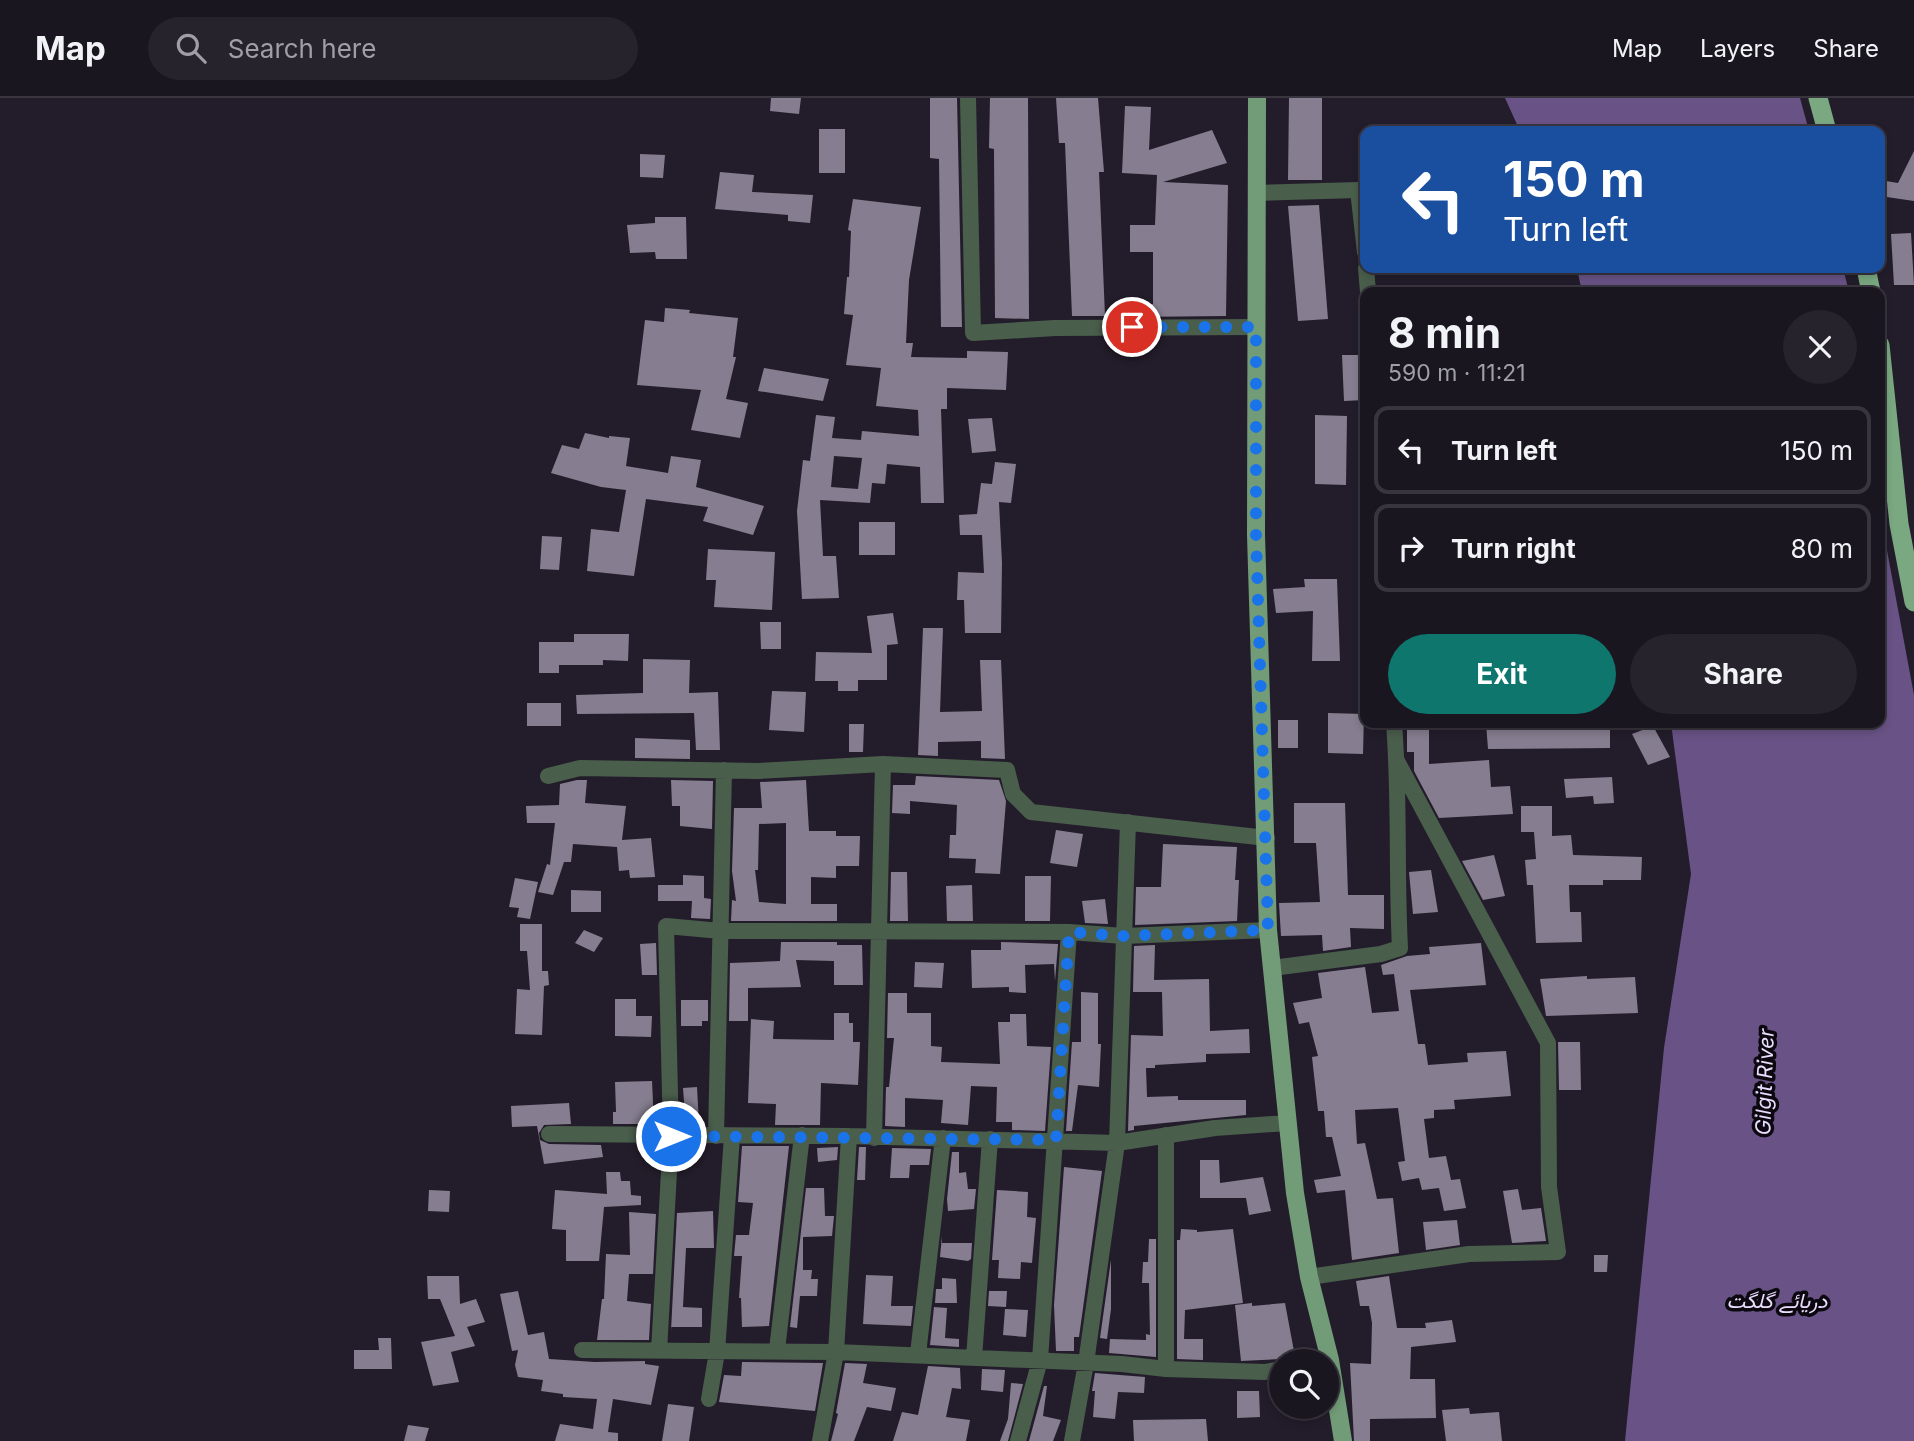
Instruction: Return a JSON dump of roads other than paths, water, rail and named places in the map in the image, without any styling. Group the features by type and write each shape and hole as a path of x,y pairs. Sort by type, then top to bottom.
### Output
{"highway":[{"path":"1818,98 1826,126"},
{"path":"1885,392 1899,524 1914,602"}],"main road":[{"path":"1257,98 1256,535 1268,930 1295,1193 1324,1349"},
{"path":"1339,1419 1343,1441"}],"street":[{"path":"968,98 973,333 1068,328 1256,327"},
{"path":"1256,193 1358,190 1360,208"},
{"path":"1272,968 1381,954 1400,948 1396,877 1397,761 1394,728"},
{"path":"1309,1277 1469,1254 1558,1252 1549,1187 1548,1043 1397,761"},
{"path":"548,776 580,768 724,770 883,764 1007,770 1013,794 1031,812 1266,838"},
{"path":"874,1138 883,764"},
{"path":"709,1399 717,1352 724,1136 721,932 724,770"},
{"path":"1072,1441 1086,1363 1117,1143 1128,822"},
{"path":"659,1351 671,1136 666,926 721,932 1069,932 1124,936 1268,930"},
{"path":"1018,1441 1040,1360 1069,932"},
{"path":"549,1134 803,1135 1117,1143 1215,1128 1288,1123"},
{"path":"777,1350 803,1135"},
{"path":"1166,1135 1166,1369"},
{"path":"820,1441 836,1352 849,1136"},
{"path":"918,1354 943,1138"},
{"path":"974,1359 990,1139"},
{"path":"582,1350 777,1350 918,1354 1166,1369 1269,1371"}],"water":[{"path":"1505,98 1800,98 1808,126 1518,126"},
{"path":"1578,273 1844,273 1848,287 1581,287"},
{"name":"دریائے گلگت","path":"1885,540 1914,695 1914,1441 1625,1441 1664,1048 1691,874 1672,728 1885,728"}],"water label":[{"name":"Gilgit River","path":"1765,1082"}]}
